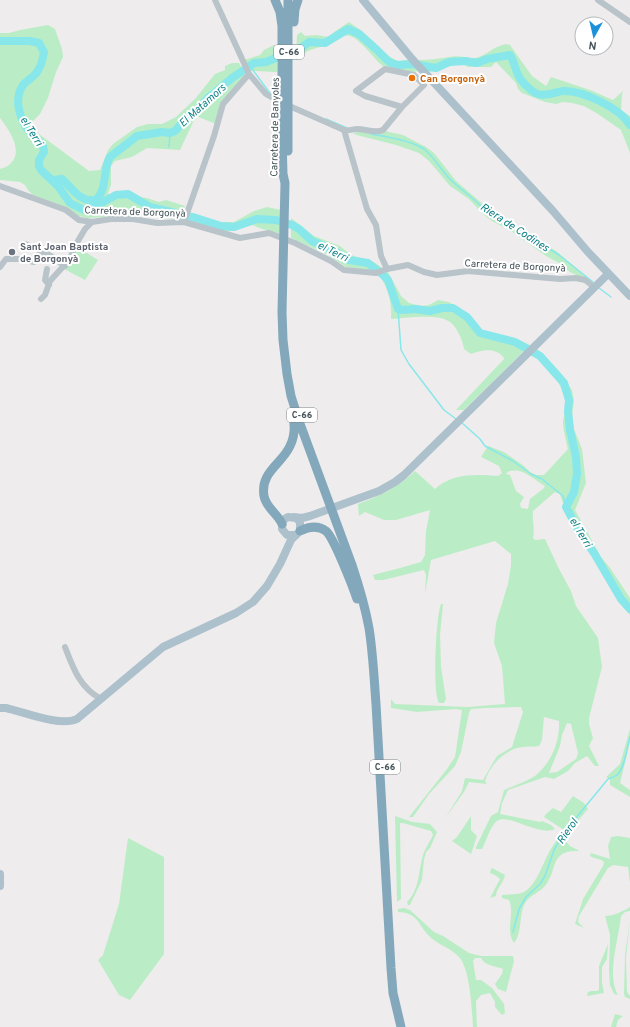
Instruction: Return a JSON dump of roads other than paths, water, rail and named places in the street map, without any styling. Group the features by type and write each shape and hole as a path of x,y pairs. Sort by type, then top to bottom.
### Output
{"highway":[{"path":"275,0 280,12 282,26 287,104"},
{"path":"286,215 285,183 283,174 295,9 298,0"},
{"name":"C-66","path":"287,2 287,326 292,376 300,411 359,587 370,633 376,704 391,968 393,993 401,1027"},
{"name":"C-66","path":"286,244 283,334 286,365 292,396 306,441 331,501"},
{"path":"282,524 267,505 263,489 267,475 287,452 293,437 294,428 291,404 292,396"},
{"name":"C-66","path":"335,513 364,586 376,640 382,712 396,968 399,994 407,1027"},
{"path":"299,530 314,527 321,528 330,537 355,593 365,625 370,633"}],"main road":[{"path":"358,0 396,44 405,50"},
{"path":"363,0 413,60 553,211 586,243 627,289 630,296"},
{"path":"553,211 605,276 627,289"},
{"path":"286,549 287,541 282,529 282,524 285,518 302,518 310,516 374,493 395,482 433,447 605,276 607,269 586,243"},
{"path":"0,708 6,708 59,721 68,722 77,719 164,647 236,613 253,602 267,586 280,564 291,540 299,530 304,520 310,516"},
{"path":"294,517 299,520 299,530"},
{"path":"285,534 290,536 299,530"},
{"path":"0,874 0,886"}],"street":[{"path":"216,0 249,73 266,94 278,101 344,130 355,128 379,132 383,130 402,107 431,79"},
{"path":"598,0 630,22"},
{"path":"402,107 356,92 385,69 414,75 424,85"},
{"path":"184,222 214,136 223,104 249,73"},
{"path":"344,130 367,209 376,225 381,256 387,269"},
{"name":"Carretera de Borgonyà","path":"0,186 66,210 80,220 92,222 111,219 132,219 157,223 184,222 240,238 269,233 295,243 344,270 376,273 387,269 408,265 424,272 437,275 468,271 560,279 576,278 585,280 605,276"},
{"path":"41,299 49,286 50,281 70,259 75,246 85,229 92,222"},
{"path":"25,244 52,256 65,266"},
{"path":"0,267 6,259 22,259 34,262 43,252"},
{"path":"47,269 45,280 49,286"},
{"path":"66,647 73,669 81,683 92,694 101,699"}],"waterway":[{"name":"El Matamors","path":"297,51 309,42 325,43 348,29 359,34 391,63 398,65 412,64 436,68 449,62 465,61 477,63 487,59 510,55 519,77 526,86 535,93 544,95 571,91 590,97 618,112 630,125"},
{"name":"el Terri","path":"0,41 30,41 39,43 44,52 42,62 37,72 23,85 20,90 18,106 26,127 43,146 44,152 39,160 41,170 58,186 70,203 84,210 94,207 116,195 128,194 150,207 196,218 221,226 234,227 257,219 276,220 292,225 299,229 312,241 333,250 349,260 368,263 388,280 398,309 430,311 442,308 453,308 467,317 480,333 515,342 540,356 564,383 569,400 568,411 570,430 576,457 577,474 574,492 566,507 580,533 594,553 621,599 630,609"},
{"name":"El Matamors","path":"52,180 62,179 81,197 96,200 104,185 106,168 110,157 137,136 162,132 170,133 175,131 186,117 197,110 208,98 232,78 254,63 266,62 276,58"},
{"name":"Riera de Codines","path":"250,66 271,94"},
{"name":"Riera de Codines","path":"326,119 347,128"},
{"path":"169,147 170,133"},
{"name":"Riera de Codines","path":"371,134 405,141 424,149 445,174 484,209 559,255 593,282"},
{"name":"Riera de Codines","path":"599,288 611,297"},
{"path":"398,309 401,350 409,364 444,410 456,419"},
{"path":"461,422 480,439 485,446 542,479 563,496 566,507"},
{"name":"Rierol","path":"513,932 519,909 526,897 540,884 545,876 554,850 566,830 608,779 616,776 620,772 624,763 630,737"}],"place":[{"name":"Can Borgonyà","path":"412,78"},
{"name":"Sant Joan Baptista de Borgonyà","path":"12,252"}]}
